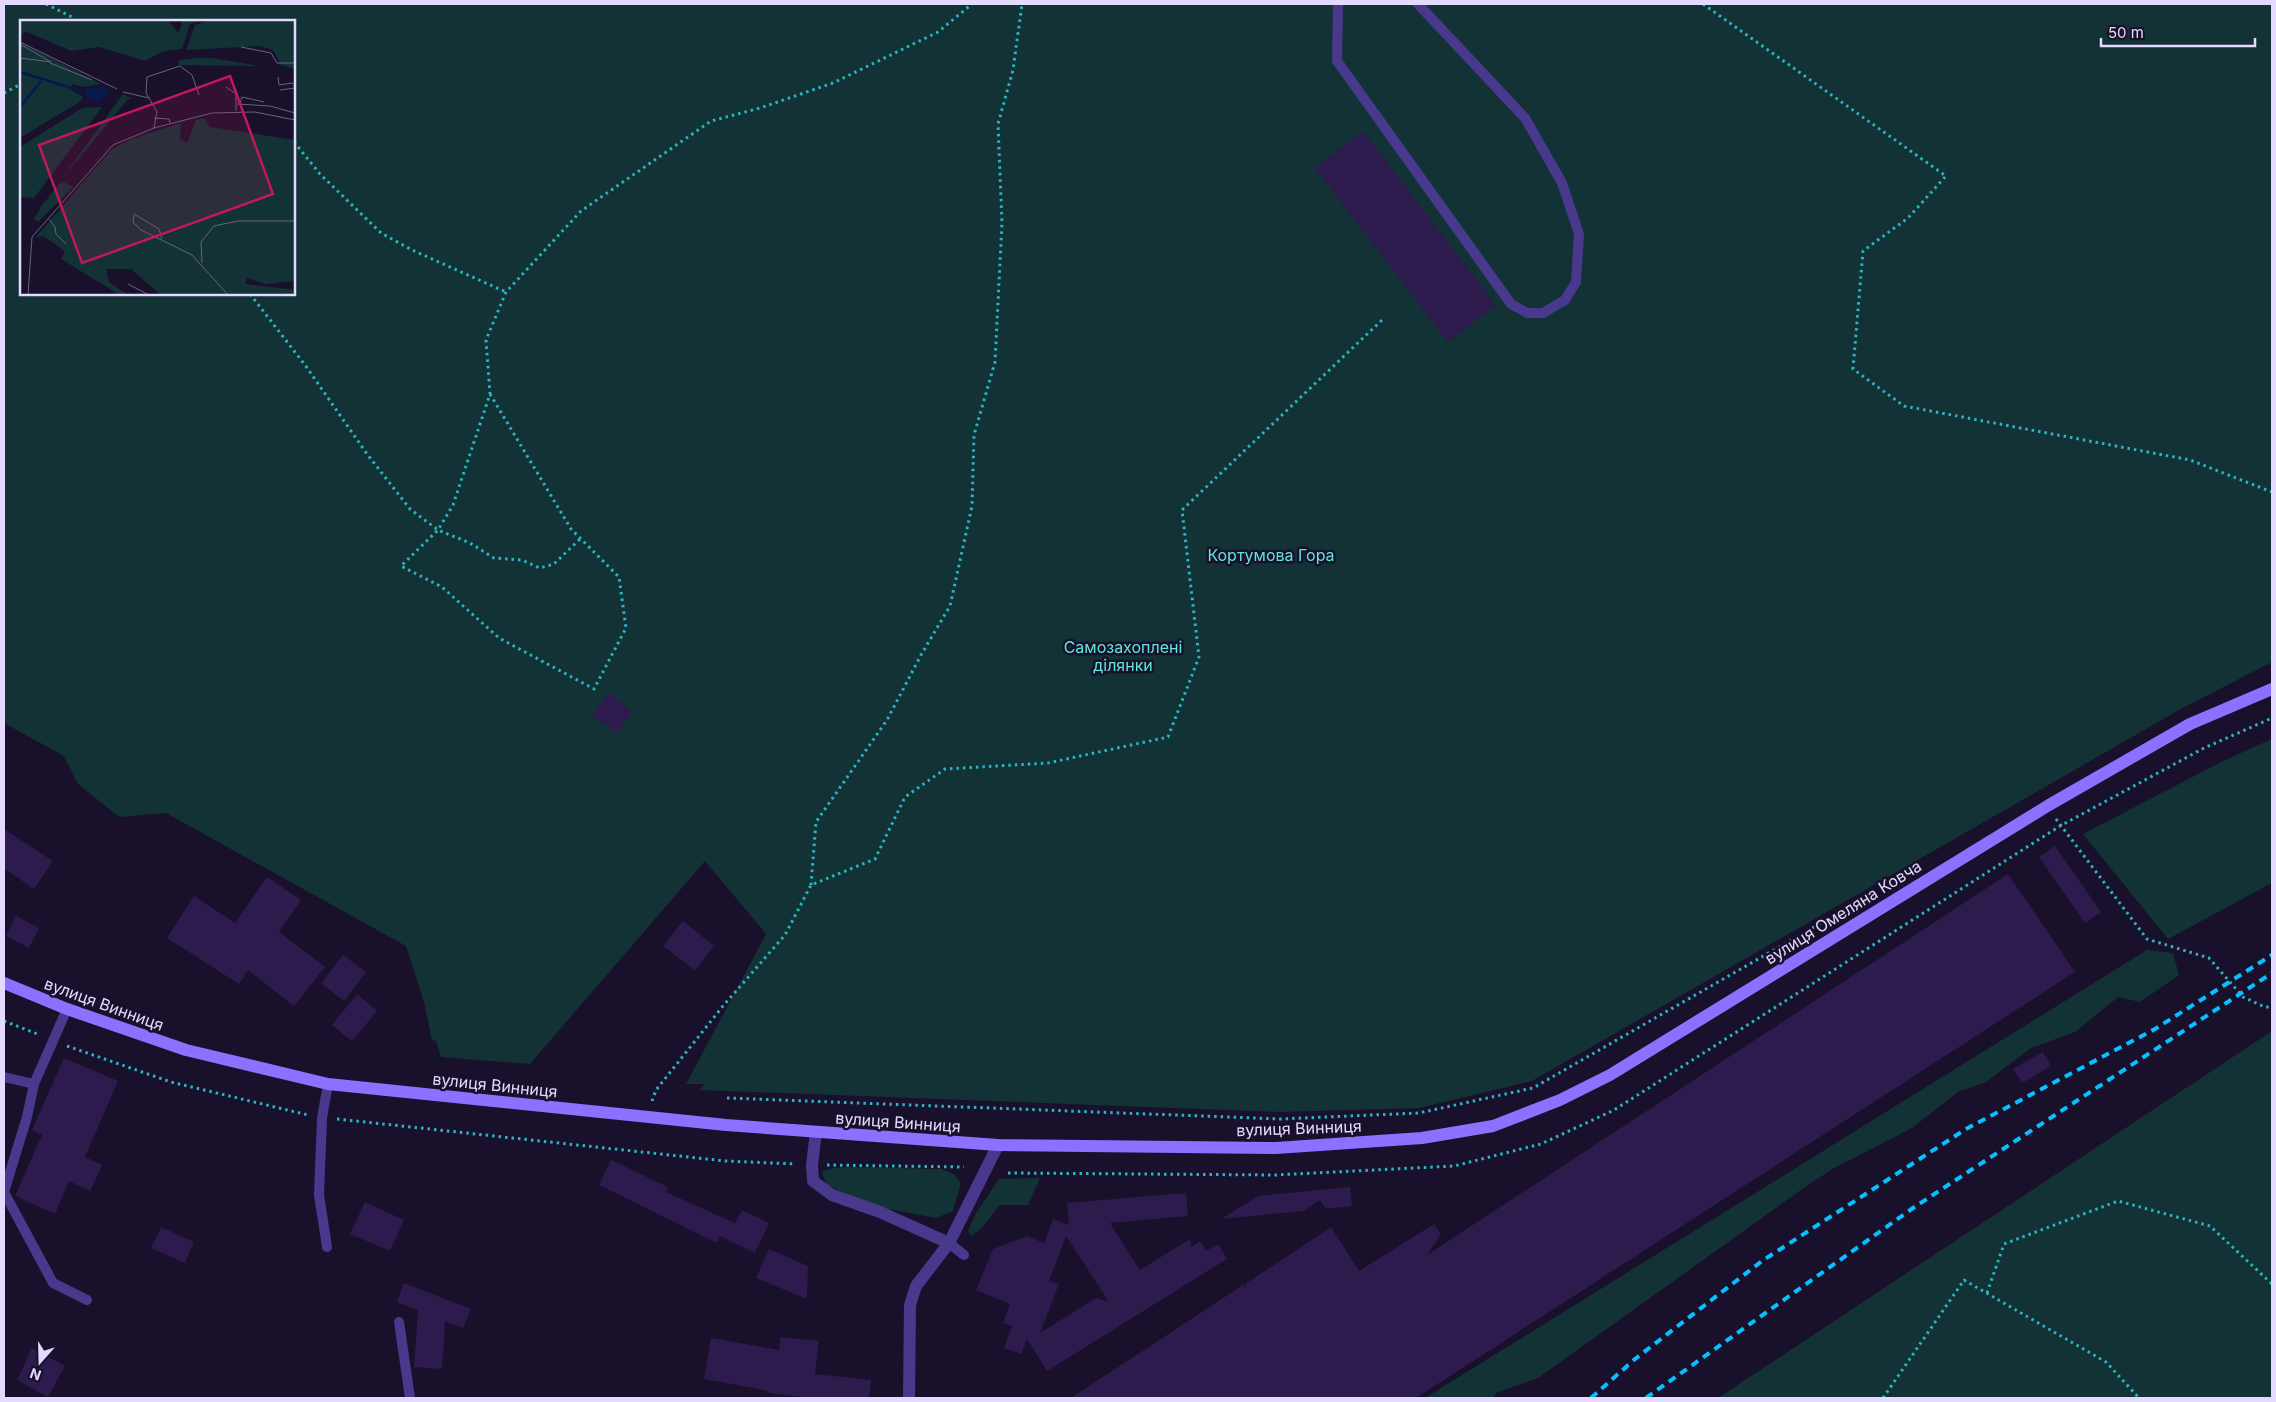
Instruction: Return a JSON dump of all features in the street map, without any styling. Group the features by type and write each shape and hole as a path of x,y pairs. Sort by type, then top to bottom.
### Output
{"main road":[{"name":"вулиця Омеляна Ковча","path":"1422,1138 1493,1126 1560,1100 1610,1075 2049,806 2190,724 2272,689"},
{"name":"вулиця Винниця","path":"4,983 67,1009 186,1050 328,1084 647,1118 998,1145 1276,1148 1422,1138"}],"street":[{"path":"816,1132 812,1165 813,1182 832,1195 880,1212 949,1243"},
{"path":"910,1398 910,1305 916,1286 949,1243 998,1145"}],"lane":[{"path":"1338,4 1337,60 1511,304 1527,313 1543,313 1566,300 1576,282 1579,234 1562,183 1525,118 1418,4"},
{"path":"67,1009 34,1084 27,1117 4,1192 53,1283 87,1300"},
{"path":"4,1077 34,1084"},
{"path":"327,1246 319,1194 322,1118 328,1084"},
{"path":"949,1243 964,1255"},
{"path":"399,1322 410,1398"}],"path":[{"path":"46,4 73,20"},
{"path":"490,394 571,529 619,577 626,628 594,689 499,638 442,587 401,566 438,530 453,504 490,394 486,340 506,292 582,211 711,121 760,108 833,83 938,32 972,4"},
{"path":"647,1118 656,1090 723,1006 784,935 811,885 816,822 887,720 921,655 950,606 972,506 974,434 995,362 1002,223 998,124 1013,70 1022,4"},
{"path":"1703,4 1946,176 1908,218 1863,251 1853,369 1904,406 2190,460 2272,492"},
{"path":"4,93 20,85"},
{"path":"295,143 320,174 381,233 412,250 506,292"},
{"path":"251,295 305,365 366,454 410,509 438,530 470,543 494,558 522,560 540,568 554,564 580,539"},
{"path":"811,885 875,859 905,797 945,769 1048,763 1168,737 1199,657 1182,510 1382,320"},
{"path":"1008,1174 1275,1175 1454,1166 1541,1144 1614,1110 2060,826 2204,748 2272,718"},
{"path":"2049,806 2060,826 2147,939 2209,958 2243,998 2265,1007 2272,1007"},
{"path":"726,1098 1280,1119 1419,1113 1533,1088 1833,916"},
{"path":"4,1021 53,1041 171,1082 322,1118 725,1160 812,1165 964,1167"},
{"path":"1987,1293 2004,1244 2118,1200 2210,1226 2272,1284"},
{"path":"1883,1398 1964,1280 2106,1362 2139,1398"}],"green space":[{"name":"Кортумова Гора","path":"4,4 2272,4 2272,662 2181,709 1532,1081 1419,1108 1281,1112 700,1090 704,1084 686,1084 766,934 705,861 530,1064 441,1057 436,1041 432,1040 424,1002 406,946 166,813 119,817 78,784 64,756 4,723"},
{"path":"2272,739 2272,883 2168,939 2083,834 2223,761"},
{"path":"2147,950 2173,953 2179,975 2140,1002 2118,997 2075,1032 2031,1048 1986,1082 1958,1092 1912,1128 1834,1168 1538,1378 1496,1393 1493,1398 1425,1398"},
{"path":"2272,1031 2272,1398 1718,1398"},
{"path":"832,1168 942,1169 955,1175 961,1183 953,1211 936,1218 863,1202 826,1184 822,1172"},
{"path":"1040,1178 1028,1205 1000,1205 983,1227 971,1236 968,1231 975,1215 999,1179"}],"building":[{"path":"1363,131 1496,305 1448,342 1315,168"},
{"path":"609,692 632,712 618,733 592,715"},
{"path":"4,829 53,861 34,889 4,868"},
{"path":"2055,846 2101,912 2085,923 2039,857"},
{"path":"2008,874 2075,972 1416,1398 1071,1398 1243,1285 1246,1289 1245,1284 1331,1227 1359,1271 1434,1224 1441,1234 1427,1255"},
{"path":"267,877 301,900 279,932 325,967 294,1006 248,970 239,984 167,938 194,896 235,923"},
{"path":"16,916 39,928 29,948 6,936"},
{"path":"683,921 714,946 695,970 663,946"},
{"path":"343,955 366,972 344,1001 321,983"},
{"path":"357,994 377,1011 352,1041 332,1025"},
{"path":"2043,1052 2051,1066 2022,1083 2013,1069"},
{"path":"64,1058 118,1081 85,1157 102,1165 90,1191 69,1181 55,1214 15,1196 42,1135 32,1130"},
{"path":"611,1160 668,1187 666,1192 735,1223 742,1210 769,1223 755,1253 720,1236 717,1243 599,1185"},
{"path":"1350,1187 1352,1206 1326,1209 1320,1200 1303,1211 1221,1219 1258,1196"},
{"path":"1186,1193 1188,1216 1110,1223 1140,1270 1190,1239 1191,1247 1200,1241 1206,1251 1218,1244 1227,1259 1047,1371 1027,1339 1021,1354 1004,1348 1012,1326 1003,1323 1010,1304 976,1290 993,1249 1027,1236 1044,1243 1053,1219 1069,1225 1067,1203","holes":["1066,1236 1109,1302 1096,1298 1040,1333 1059,1284 1049,1281"]},
{"path":"365,1202 404,1220 390,1251 350,1234"},
{"path":"161,1227 194,1242 185,1263 151,1248"},
{"path":"769,1249 808,1266 807,1299 756,1278"},
{"path":"404,1283 471,1309 463,1328 445,1321 442,1369 414,1367 418,1310 397,1302"},
{"path":"780,1337 819,1341 815,1374 871,1380 869,1398 811,1398 769,1393 769,1391 704,1379 711,1338 779,1350"},
{"path":"32,1348 65,1366 48,1397 17,1380"}],"railway":[{"path":"1591,1398 1635,1359 1762,1261 1966,1129 2155,1029 2272,955"},
{"path":"1646,1398 1913,1208 2272,973"}],"park label":[{"name":"Самозахоплені ділянки","path":"1123,656"}]}
